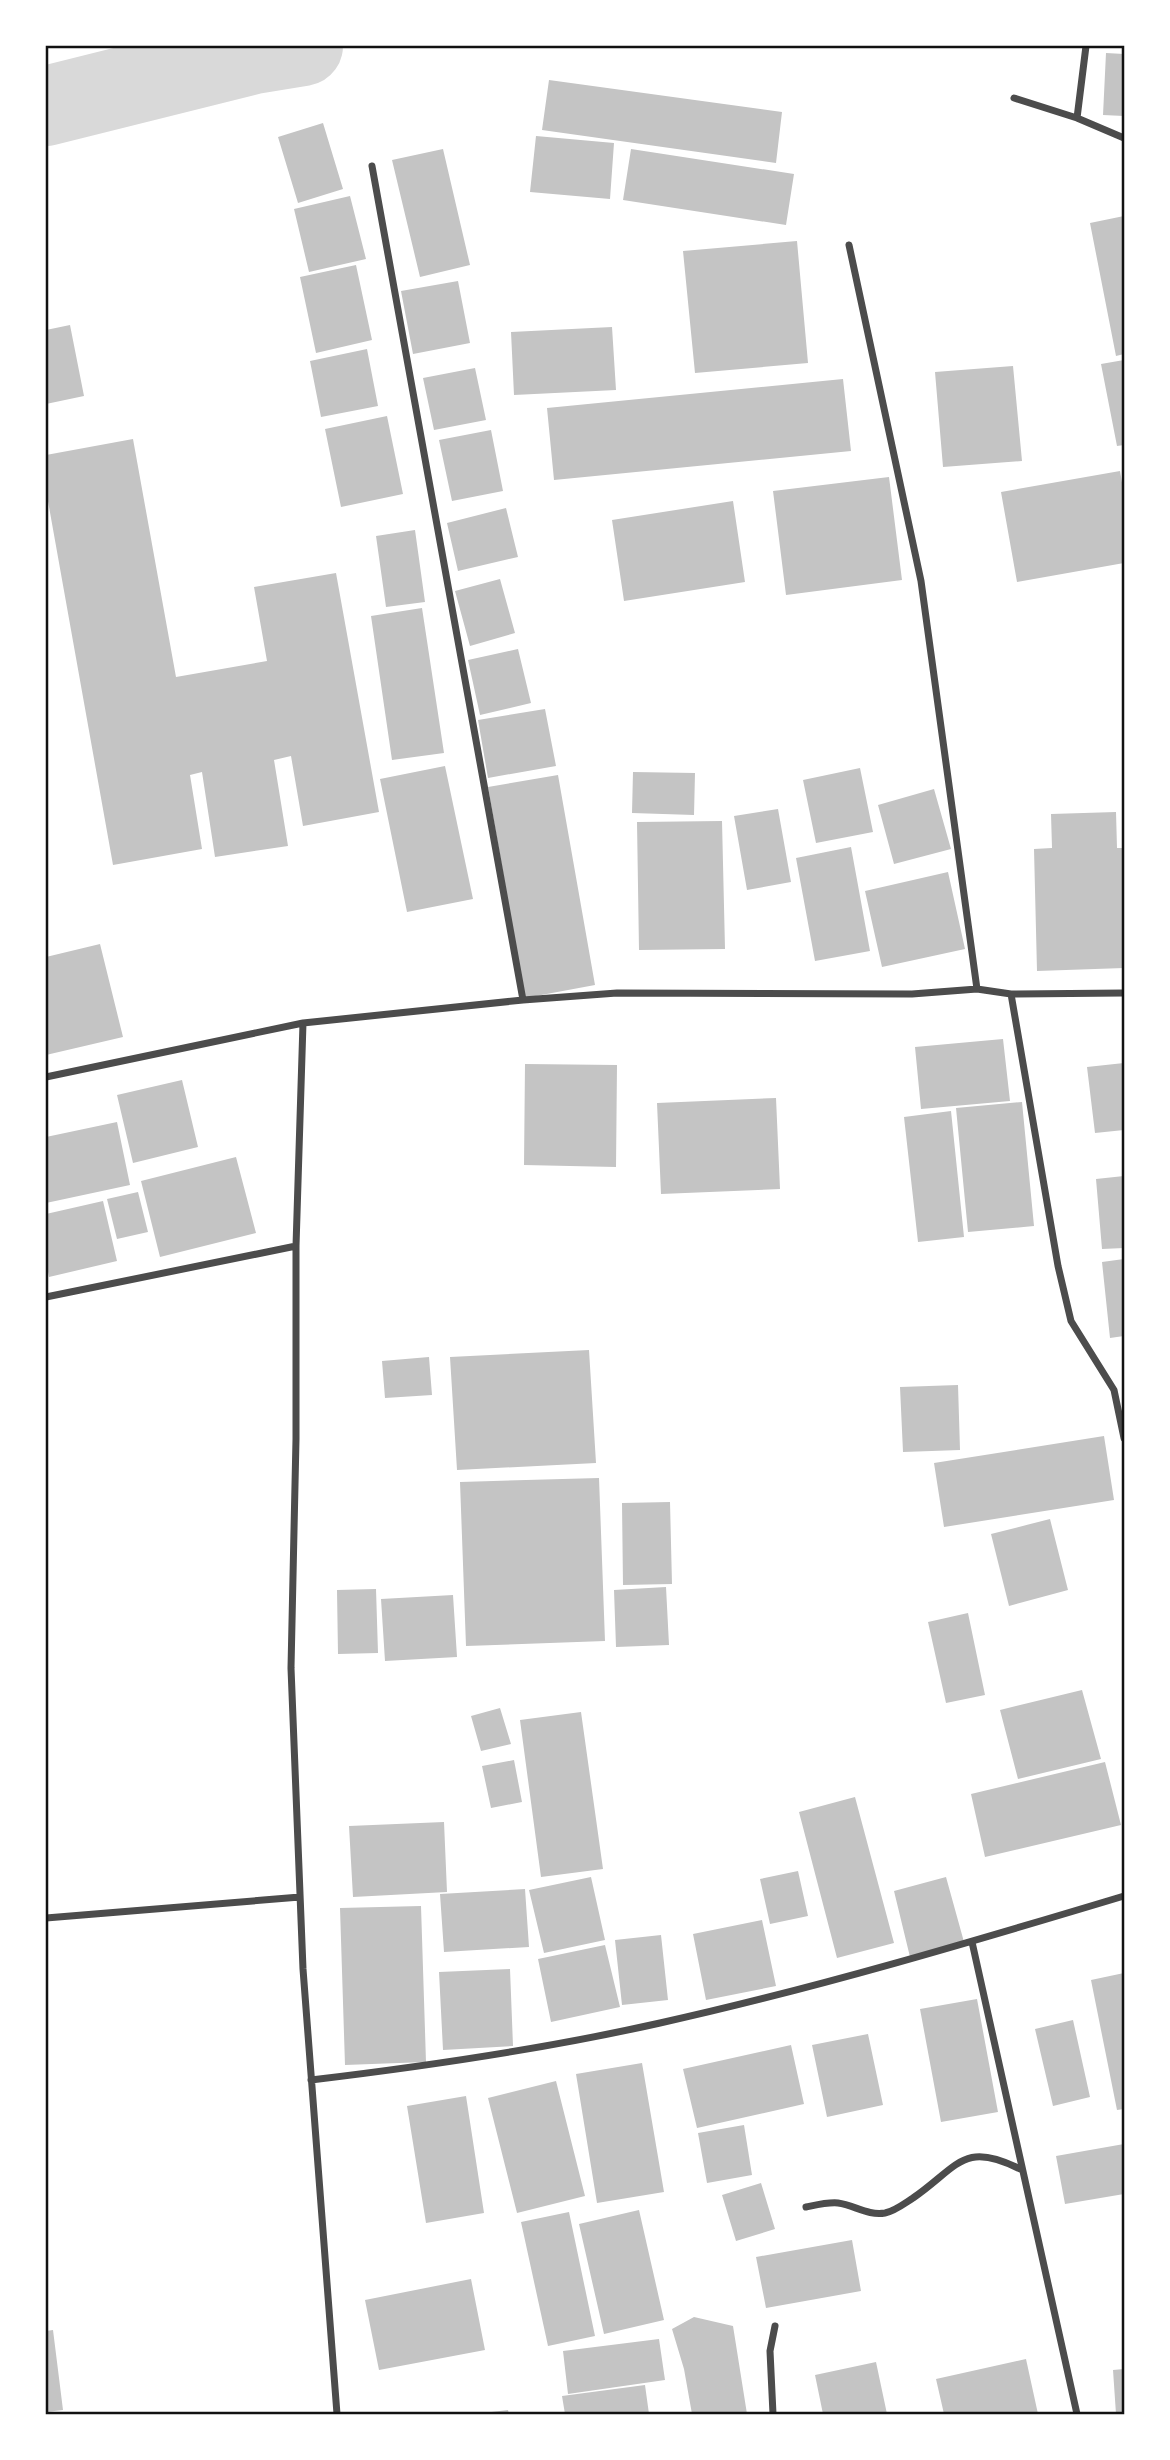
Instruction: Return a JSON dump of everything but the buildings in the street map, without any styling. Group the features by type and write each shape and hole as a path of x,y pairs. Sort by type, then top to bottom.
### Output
{"street":[{"path":"1077,118 1086,46"},
{"path":"1014,98 1077,118 1125,138"},
{"path":"372,166 523,1000"},
{"path":"849,245 921,581 976,989"},
{"path":"46,1077 303,1023 523,1000 617,993 912,994 976,989 1011,994 1125,993"},
{"path":"1011,994 1058,1266 1071,1321 1114,1390 1125,1438"},
{"path":"303,1023 296,1246 296,1439 291,1668 300,1897 311,2080 337,2414"},
{"path":"46,1297 296,1246"},
{"path":"1114,1390 1125,1389"},
{"path":"311,2080 444,2064 660,2023 972,1942 1125,1896"},
{"path":"46,1918 300,1897"},
{"path":"972,1942 1020,2169 1047,2275 1077,2414"},
{"path":"806,2207 837,2203 862,2211 885,2213 912,2199 958,2162 976,2155 997,2157 1020,2169"},
{"path":"773,2414 770,2351 775,2326"}],"waterway":[{"path":"46,106 254,54 303,46"}]}
